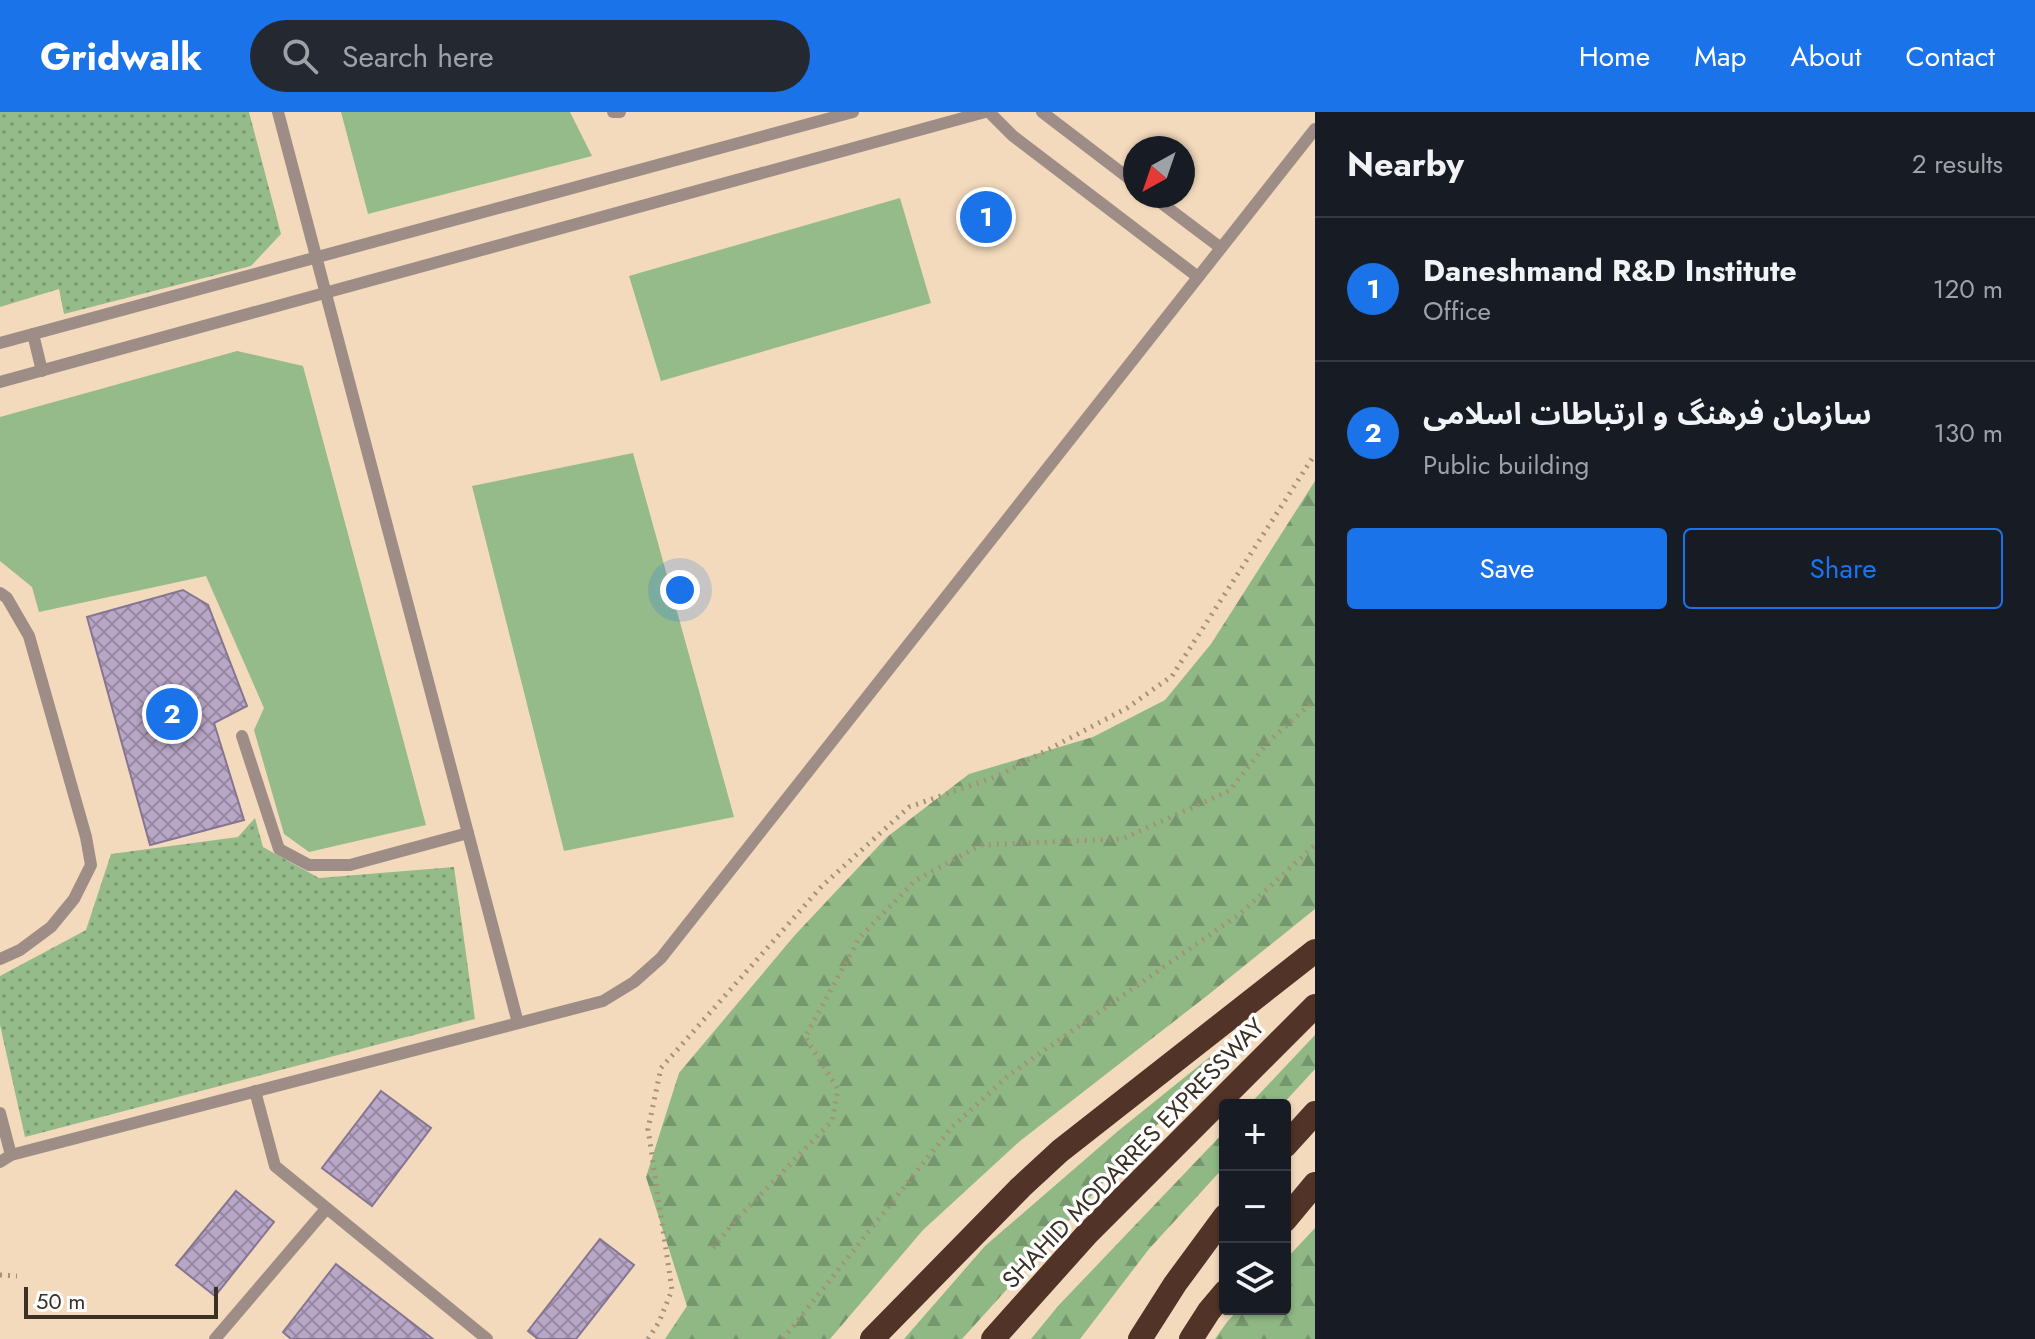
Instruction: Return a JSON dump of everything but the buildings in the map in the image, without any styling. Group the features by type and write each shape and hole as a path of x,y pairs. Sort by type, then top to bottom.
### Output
{"highway":[{"path":"872,1339 1060,1151 1315,951"},
{"name":"SHAHID MODARRES EXPRESSWAY","path":"993,1339 1087,1234 1315,1006"},
{"path":"1291,1139 1315,1113"},
{"path":"1291,1213 1315,1184"},
{"path":"1140,1339 1219,1224"},
{"path":"1191,1339 1219,1299"}],"lane":[{"path":"278,112 518,1023"},
{"path":"613,112 620,112"},
{"path":"0,343 853,112"},
{"path":"0,382 987,112 1013,136 1198,277"},
{"path":"1042,112 1123,174"},
{"path":"0,1113 6,1158 603,1001 634,982 661,958 1315,129"},
{"path":"1168,208 1221,248"},
{"path":"33,334 42,371"},
{"path":"0,593 7,598 29,636 86,837 91,865 74,899 51,927 20,950 0,959"},
{"path":"242,736 279,849 309,865 350,865 468,833"},
{"path":"255,1091 275,1166 487,1339"},
{"path":"215,1339 326,1209"}],"path":[{"path":"648,1339 659,1322 672,1290 648,1129 661,1068 822,886 909,807 998,776 1127,708 1172,676 1315,454"},
{"path":"713,1248 734,1222 832,1121 838,1089 805,1037 860,937 916,880 981,845 1122,839 1229,791 1269,741 1315,700"},
{"path":"783,1339 952,1127 1009,1075 1241,913 1315,845"},
{"path":"0,1275 17,1276"}],"green space":[{"path":"0,112 249,112 281,234 251,266 64,314 59,289 0,307"},
{"path":"341,112 570,112 592,156 368,214"},
{"path":"900,198 931,303 661,381 629,276"},
{"path":"237,351 303,366 426,825 309,852 284,834 254,730 264,708 206,576 39,612 32,587 0,561 0,417"},
{"path":"633,453 734,817 564,851 472,486"},
{"path":"1315,481 1315,909 1020,1141 923,1230 830,1339 665,1339 687,1306 646,1177 679,1073 795,935 887,837 969,774 1093,737 1165,700 1211,644"},
{"path":"255,818 263,847 319,878 454,867 475,1019 25,1137 0,1025 0,976 86,930 111,854 238,837"},
{"path":"1315,1035 1315,1069 1288,1099 1255,1099"},
{"path":"1216,1052 1227,1061 1149,1132 962,1339 904,1339 985,1246 1118,1131"},
{"path":"1219,1137 1219,1173 1149,1249 1080,1339 1031,1339 1058,1306"},
{"path":"1315,1228 1315,1339 1215,1339 1233,1315 1291,1315 1291,1254"}],"place":[{"name":"Daneshmand R&D Institute","path":"986,217"},
{"name":"سازمان فرهنگ و ارتباطات اسلامی","path":"172,714"}]}
